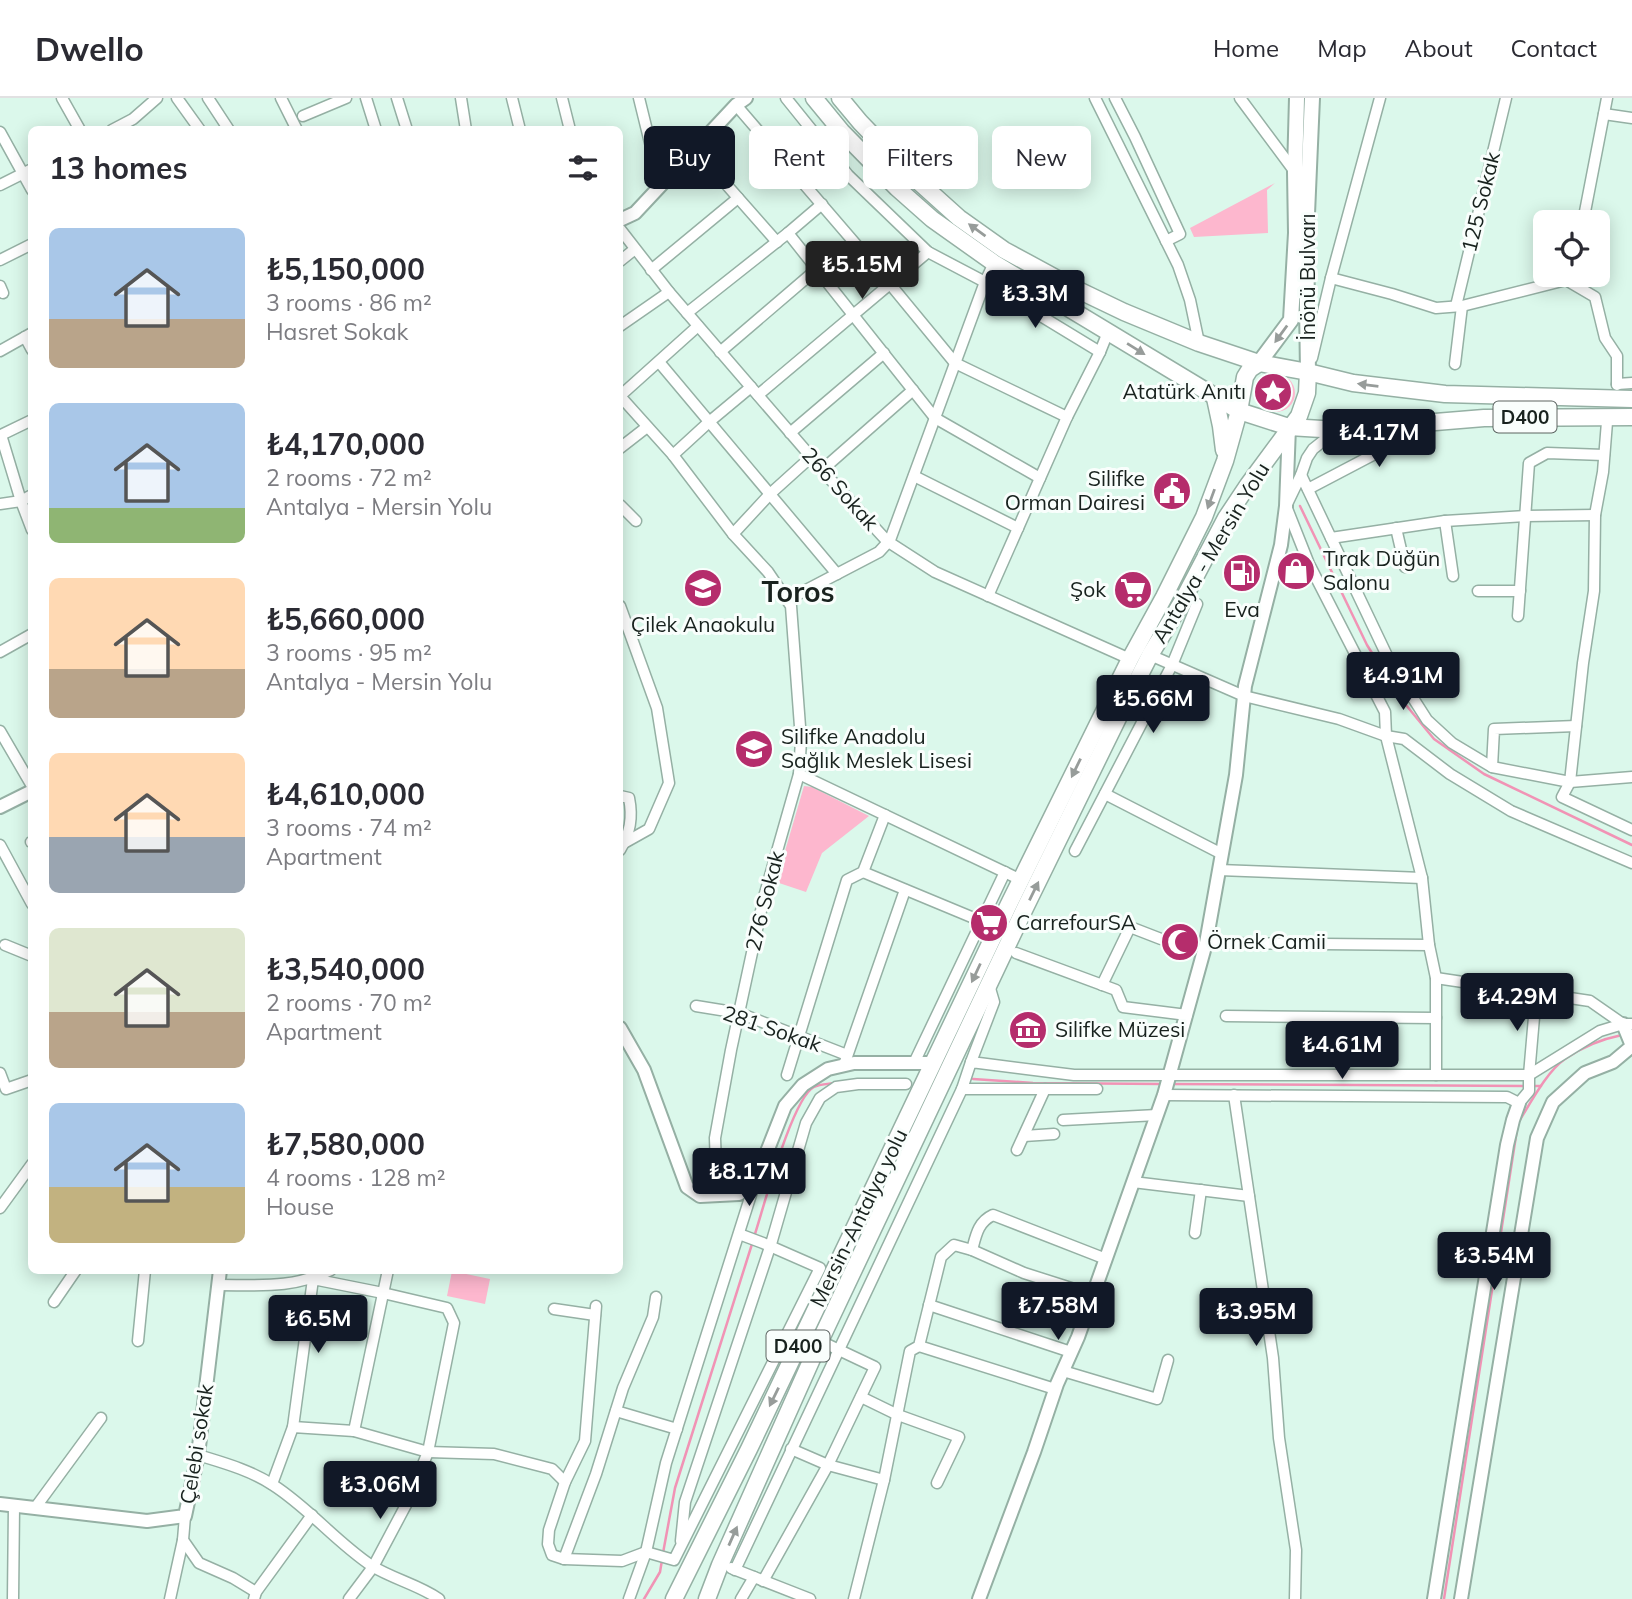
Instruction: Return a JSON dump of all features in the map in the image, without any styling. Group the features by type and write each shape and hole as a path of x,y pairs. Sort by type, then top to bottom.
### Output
{"highway":[{"path":"814,98 842,132 897,188 932,219 994,263 1239,411 1289,427 1338,430"},
{"path":"840,98 909,173 959,218 1004,250 1124,312 1199,343 1259,363 1353,383 1445,394 1632,399"},
{"path":"1239,411 1245,377 1250,369 1259,363"},
{"path":"1289,427 1299,416 1303,405 1307,393 1308,372"},
{"path":"1215,397 1225,461"},
{"name":"Antalya - Mersin Yolu","path":"934,1063 1130,659 1204,517 1225,461 1239,411"},
{"name":"D400","path":"1338,430 1484,418 1632,417"},
{"name":"Antalya - Mersin Yolu","path":"952,1063 1150,655 1182,602 1226,518 1289,427"},
{"name":"Mersin-Antalya yolu","path":"674,1599 749,1449 913,1088 934,1063"},
{"name":"Mersin-Antalya yolu","path":"707,1599 728,1567 820,1342 952,1063"}],"main road":[{"name":"İnönü Bulvarı","path":"1259,363 1291,320 1296,233 1297,98"},
{"name":"İnönü Bulvarı","path":"1308,372 1306,237 1312,98"}],"street":[{"path":"62,98 78,126"},
{"path":"120,126 133,119 157,98"},
{"path":"177,98 197,126"},
{"path":"208,98 226,126"},
{"path":"281,98 295,126"},
{"path":"303,116 346,98"},
{"path":"366,98 375,126"},
{"path":"397,98 406,126"},
{"path":"461,98 465,126"},
{"path":"512,98 519,126"},
{"path":"562,98 569,126"},
{"path":"639,98 646,126"},
{"path":"786,98 848,175 928,252 985,282 1100,352"},
{"path":"1095,98 1178,265 1190,300 1199,343"},
{"path":"1115,98 1180,234 1166,241"},
{"path":"1240,98 1295,172"},
{"path":"1308,372 1380,98"},
{"name":"125 Sokak","path":"1455,364 1459,306 1506,98"},
{"path":"1585,210 1607,98"},
{"path":"718,126 741,102 955,363 1067,417"},
{"path":"1604,114 1632,118"},
{"path":"133,119 137,126"},
{"path":"0,132 27,171 0,185"},
{"path":"623,219 635,213 658,189"},
{"path":"730,189 777,243"},
{"path":"651,270 738,198"},
{"path":"687,313 822,204"},
{"name":"266 Sokak","path":"623,233 720,352 888,542 935,572 1130,659"},
{"path":"788,233 936,418 1040,478"},
{"path":"0,260 28,246"},
{"path":"623,259 635,249"},
{"path":"673,455 709,422 853,315 928,252"},
{"path":"623,399 673,455 733,534 768,572 789,603 879,552 888,542 994,263"},
{"path":"720,352 817,269"},
{"path":"1331,278 1436,308 1459,306 1533,287"},
{"path":"1580,287 1595,297 1605,338 1617,356 1617,385 1632,383"},
{"path":"623,324 669,292"},
{"path":"623,393 698,326"},
{"path":"988,596 1067,417 1108,332"},
{"path":"0,351 28,335"},
{"path":"790,433 884,353"},
{"path":"659,362 837,574"},
{"path":"822,470 913,390"},
{"path":"1308,489 1437,421"},
{"path":"28,422 1,435 28,520"},
{"path":"1607,422 1595,514 1594,591 1570,782 1562,797 1632,831"},
{"path":"623,445 647,427"},
{"path":"979,1599 1055,1389 1106,1259 1171,1074 1187,1015 1206,943 1236,775 1245,686 1281,545 1286,506 1289,427"},
{"path":"1338,430 1313,449 1286,506 1309,564 1385,712 1386,736 1422,878 1429,945 1436,978 1436,1075"},
{"path":"1518,617 1529,463 1547,453 1604,455"},
{"path":"733,534 770,494 811,457"},
{"path":"1301,475 1390,662 1427,720 1452,743 1492,767 1570,782 1632,777"},
{"path":"914,476 1018,528"},
{"path":"0,504 28,497"},
{"path":"623,508 636,521"},
{"path":"1331,538 1446,521 1595,514"},
{"path":"1446,521 1453,576"},
{"path":"1396,528 1405,567"},
{"path":"1478,591 1520,591"},
{"name":"276 Sokak","path":"717,1195 715,1138 739,1013 764,897 799,774 801,740 789,603"},
{"path":"1075,851 1172,664 1197,604"},
{"path":"623,615 657,708 669,783 649,829 623,845"},
{"path":"0,651 28,636"},
{"path":"1150,655 1244,696 1339,719 1386,736 1404,739 1450,774 1511,811 1632,863"},
{"path":"1492,767 1494,729 1576,726"},
{"path":"0,731 28,781"},
{"path":"799,774 1021,880"},
{"path":"0,807 28,790"},
{"path":"1105,794 1222,854"},
{"path":"623,797 629,798 631,824 623,844"},
{"path":"786,1075 847,880 863,872 885,815"},
{"path":"0,845 28,897"},
{"path":"1219,870 1422,878"},
{"path":"863,872 981,921"},
{"path":"914,1063 1005,872"},
{"path":"629,1599 646,1552 666,1463 755,1182 785,1106 803,1085 846,1060 905,890"},
{"path":"1102,985 1130,927 1161,939"},
{"path":"1206,943 1429,945"},
{"path":"5,945 28,955"},
{"path":"1016,953 1116,990 1123,1007 1187,1015"},
{"path":"1436,978 1590,1001 1628,1024 1632,1046 1613,1062 1585,1073 1553,1102 1537,1138 1461,1599"},
{"path":"810,1599 728,1567 791,1449 962,1089 994,1002 989,984"},
{"path":"1434,1599 1507,1145 1519,1103 1530,1091 1536,994"},
{"name":"281 Sokak","path":"696,1006 739,1013 846,1060"},
{"path":"1226,1016 1436,1018"},
{"path":"971,1062 1074,1075 1529,1075 1600,1031 1628,1024"},
{"path":"623,1033 644,1070 687,1187 700,1196 739,1194 755,1182"},
{"path":"846,1060 853,1063 934,1063"},
{"path":"0,1073 3,1090 28,1081"},
{"path":"680,1548 685,1502 806,1123 820,1098 836,1087 858,1084 913,1088"},
{"path":"962,1089 1097,1088"},
{"path":"1017,1150 1045,1089"},
{"path":"1164,1095 1507,1097 1519,1103"},
{"path":"1234,1095 1273,1358 1279,1438 1296,1550 1296,1599"},
{"path":"1063,1120 1157,1115"},
{"path":"1024,1136 1054,1135"},
{"path":"0,1209 28,1170"},
{"path":"1133,1182 1249,1196"},
{"path":"1195,1233 1201,1190"},
{"path":"972,1250 984,1219 993,1215 1106,1259"},
{"path":"554,1309 595,1311 585,1441 565,1482 549,1530 548,1545 552,1555 564,1559 622,1561 646,1552 674,1560 820,1268 739,1234"},
{"path":"919,1346 941,1257 954,1245 1024,1273 1093,1295"},
{"path":"54,1302 73,1274"},
{"path":"138,1341 145,1274"},
{"name":"Çelebi sokak","path":"0,1504 147,1521 185,1516 198,1455 219,1274"},
{"path":"218,1284 288,1284 323,1274"},
{"path":"354,1431 387,1274"},
{"path":"313,1279 447,1308 454,1323 428,1452 407,1503 373,1567 349,1599"},
{"path":"272,1484 293,1427 313,1279"},
{"path":"564,1559 624,1388 653,1317 656,1297"},
{"path":"929,1305 1071,1352"},
{"path":"741,1599 784,1540 828,1465 875,1367 820,1342"},
{"path":"854,1599 884,1480 910,1351 919,1346 1055,1389"},
{"path":"1063,1371 1157,1399 1168,1360"},
{"path":"861,1397 898,1415 959,1437 937,1483"},
{"path":"616,1411 677,1429"},
{"path":"35,1508 101,1418"},
{"path":"293,1427 354,1431 428,1452 494,1454 552,1469 565,1482"},
{"path":"791,1449 828,1465 884,1480"},
{"path":"198,1455 234,1466 272,1484 373,1567 439,1599"},
{"path":"13,1599 14,1506"},
{"path":"183,1540 199,1563 233,1578 255,1595 312,1515"},
{"path":"170,1599 183,1540 185,1516"}],"shaded area":[{"path":"1275,183 1267,190 1268,233 1194,237 1190,228"},
{"path":"1276,374 1289,380 1295,393 1289,406 1276,412 1263,406 1257,393 1263,380"},
{"path":"804,786 812,787 869,816 822,853 806,892 776,882"},
{"path":"451,1274 490,1279 485,1304 447,1296"}],"waterway":[{"path":"1300,506 1367,645 1401,699 1434,739 1484,774 1632,845"},
{"path":"1444,1599 1518,1123 1539,1088 1558,1064 1585,1047 1622,1035"},
{"path":"973,1079 1033,1083 1163,1084"},
{"path":"754,1237 779,1156 805,1095 814,1087 835,1083"},
{"path":"1170,1084 1541,1086"},
{"path":"663,1553 675,1488 752,1244"},
{"path":"644,1599 660,1572 662,1560"}],"place":[{"name":"Atatürk Anıtı","path":"1273,392"},
{"name":"Silifke Orman Dairesi","path":"1172,491"},
{"name":"Tırak Düğün Salonu","path":"1296,571"},
{"name":"Eva","path":"1242,573"},
{"name":"Çilek Anaokulu","path":"703,588"},
{"name":"Şok","path":"1133,590"},
{"name":"Silifke Anadolu Sağlık Meslek Lisesi","path":"754,749"},
{"name":"CarrefourSA","path":"989,923"},
{"name":"Örnek Camii","path":"1180,942"},
{"name":"Silifke Müzesi","path":"1028,1030"}],"district":[{"name":"Toros","path":"798,592"}]}
